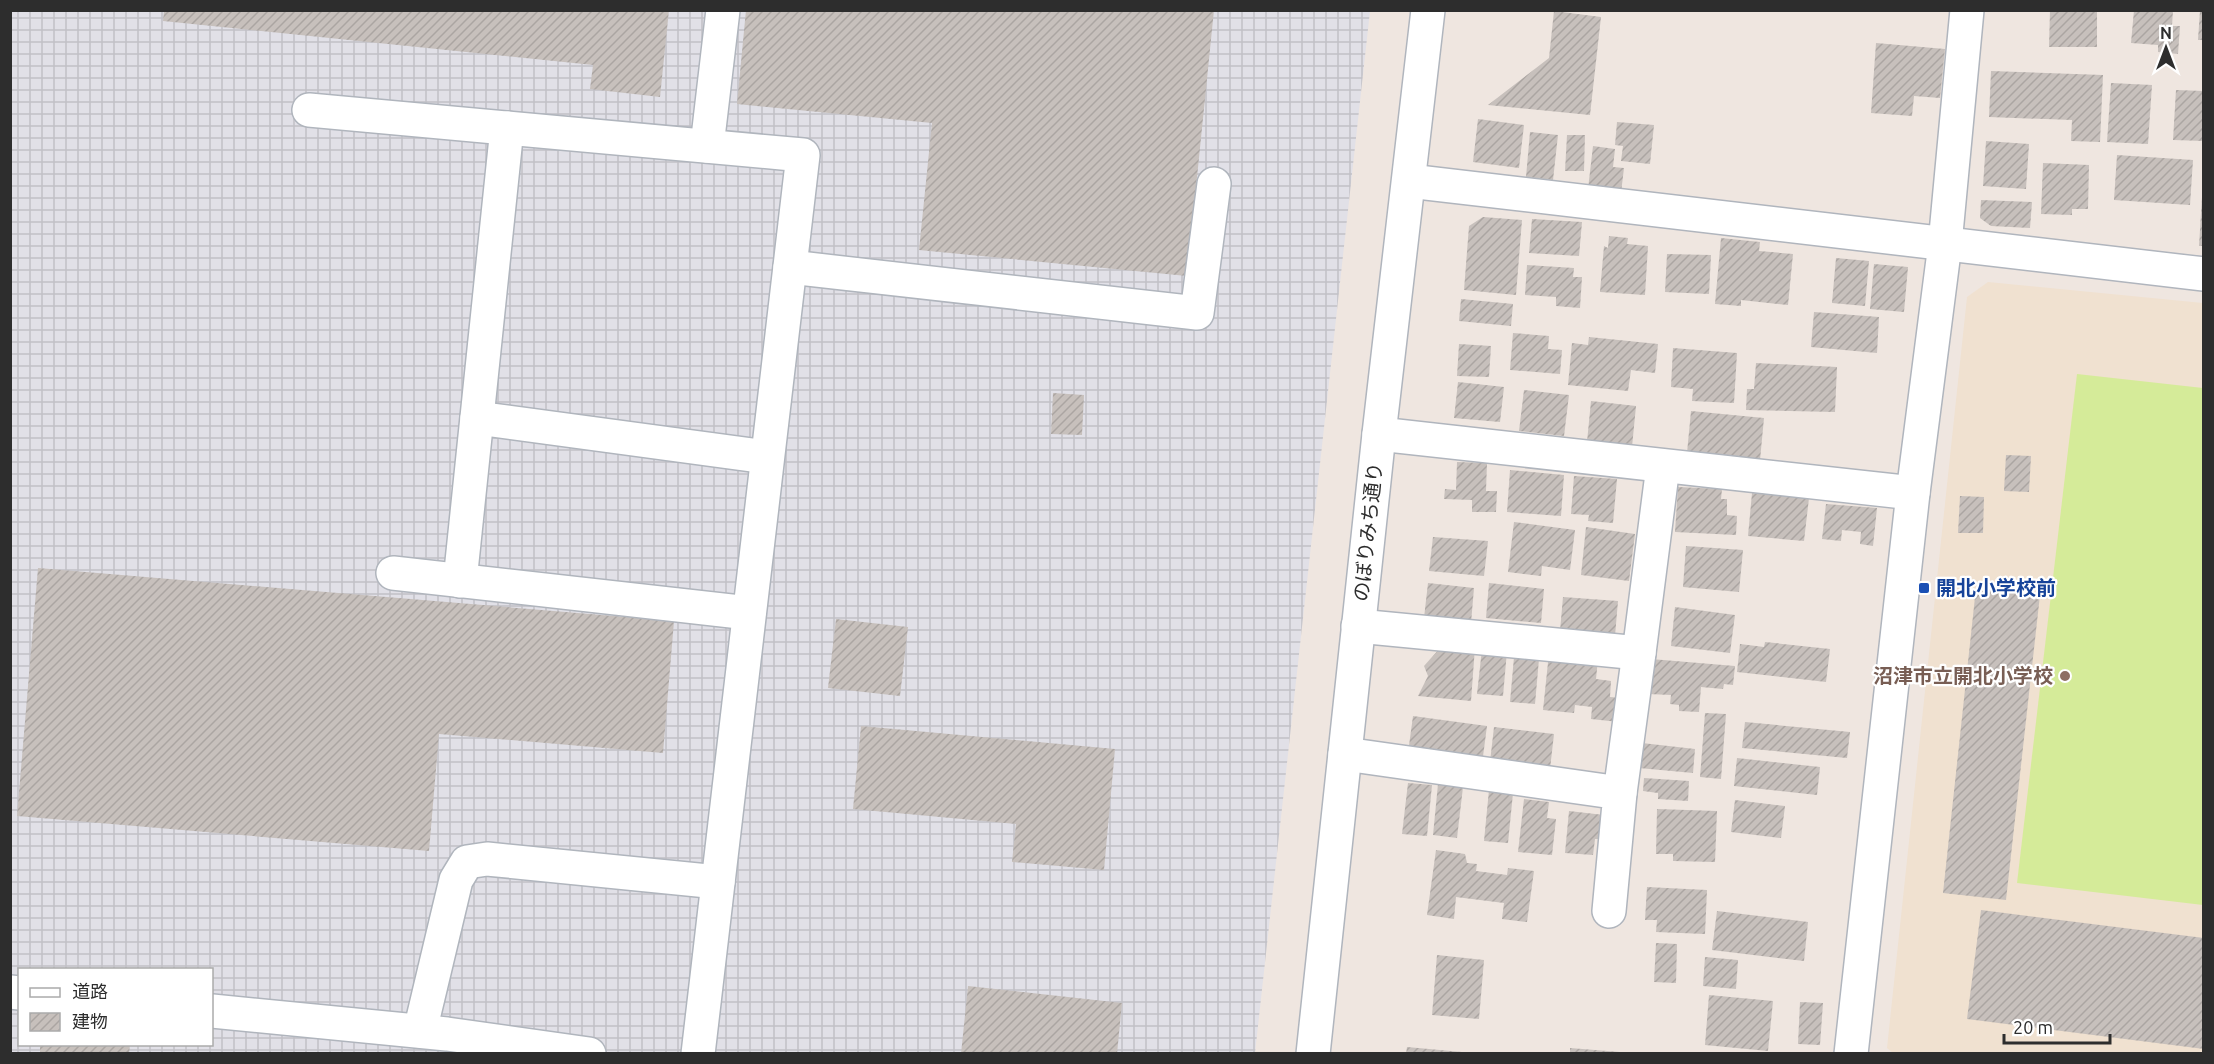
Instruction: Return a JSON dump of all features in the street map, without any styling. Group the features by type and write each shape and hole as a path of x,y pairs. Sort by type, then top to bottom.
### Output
{"street":[{"path":"707,146 723,10"},
{"name":"のぼりみち通り","path":"1313,1053 1379,434 1428,10"},
{"path":"1851,1053 1913,493 1946,244 1967,10"},
{"path":"309,110 803,155 698,1053"},
{"path":"460,581 507,128"},
{"path":"1409,181 2204,274"},
{"path":"790,267 1197,314 1214,184"},
{"path":"477,418 767,457"},
{"path":"1379,434 1913,493"},
{"path":"1609,911 1620,793 1663,466"},
{"path":"393,573 749,613"},
{"path":"1358,626 1639,653"},
{"path":"1345,754 1620,793"},
{"path":"420,1030 456,880 467,862 487,860 718,882"},
{"path":"213,1011 420,1030 589,1053"}],"shaded area":[{"path":"10,11 1370,11 1255,1053 11,1053"},
{"name":"沼津市立開北小学校","path":"1988,282 2203,303 2203,1053 1894,1054 1887,1048 1967,297"}],"green space":[{"path":"2077,374 2203,388 2203,905 2017,883"}],"building":[{"path":"164,10 669,10 660,97 590,89 593,65 163,21"},
{"path":"746,10 1214,10 1187,276 919,250 932,123 737,104"},
{"path":"2050,10 2097,10 2097,47 2049,47"},
{"path":"2134,10 2173,10 2172,26 2180,26 2178,54 2158,52 2158,45 2131,43"},
{"path":"2200,10 2204,10 2204,40 2198,40"},
{"path":"1554,11 1601,17 1590,115 1488,105 1549,58"},
{"path":"1876,43 1945,49 1940,98 1914,96 1912,116 1871,113"},
{"path":"1991,71 2103,75 2100,142 2071,141 2072,120 1989,117"},
{"path":"2111,83 2152,85 2148,144 2107,142"},
{"path":"2176,90 2204,91 2204,141 2173,140"},
{"path":"1478,119 1524,125 1519,168 1473,162"},
{"path":"1617,122 1654,125 1650,164 1621,161 1623,146 1615,145"},
{"path":"1530,132 1558,135 1553,180 1526,177"},
{"path":"1567,135 1585,135 1584,171 1565,171"},
{"path":"1986,141 2029,144 2026,189 1983,186"},
{"path":"1593,146 1615,149 1613,167 1624,168 1621,193 1588,189"},
{"path":"2117,155 2193,160 2190,205 2114,200"},
{"path":"2043,163 2089,165 2088,209 2072,209 2072,215 2041,214"},
{"path":"2202,197 2204,197 2204,246 2199,246"},
{"path":"1981,200 2032,202 2030,228 1991,226 1980,218"},
{"path":"1483,217 1522,220 1516,295 1464,290 1469,226"},
{"path":"1532,219 1582,222 1579,256 1529,253"},
{"path":"1609,236 1628,238 1627,244 1648,246 1645,295 1600,292 1604,246 1608,248"},
{"path":"1721,238 1760,242 1759,251 1793,254 1788,305 1741,300 1741,306 1715,304"},
{"path":"1667,254 1711,255 1709,294 1665,292"},
{"path":"1836,258 1869,261 1865,306 1832,303"},
{"path":"1874,264 1908,267 1904,312 1870,309"},
{"path":"1527,265 1574,268 1573,277 1582,277 1580,308 1556,306 1556,297 1525,295"},
{"path":"1461,299 1513,304 1511,326 1459,321"},
{"path":"1814,312 1879,317 1877,353 1811,347"},
{"path":"1513,333 1549,336 1548,349 1562,350 1560,374 1510,370"},
{"path":"1589,337 1658,344 1655,373 1631,370 1628,391 1568,385 1572,343 1588,345"},
{"path":"1459,344 1491,346 1489,377 1457,376"},
{"path":"1673,348 1737,353 1734,403 1692,401 1693,389 1671,387"},
{"path":"1756,363 1837,367 1835,412 1746,410 1747,389 1754,389"},
{"path":"1458,382 1504,387 1500,422 1454,418"},
{"path":"1524,390 1569,395 1564,436 1519,431"},
{"path":"1053,393 1084,395 1082,435 1051,434"},
{"path":"1591,401 1636,406 1632,447 1587,442"},
{"path":"1691,411 1764,418 1760,460 1687,453"},
{"path":"2006,455 2031,456 2029,492 2004,491"},
{"path":"1457,462 1487,463 1486,491 1497,491 1496,512 1472,512 1472,500 1444,499 1445,489 1456,490"},
{"path":"1510,470 1564,475 1561,516 1507,512"},
{"path":"1574,476 1617,479 1613,523 1588,521 1589,515 1571,514"},
{"path":"1678,487 1722,489 1721,499 1727,499 1727,515 1737,516 1736,535 1675,532"},
{"path":"1752,493 1809,498 1804,541 1748,536"},
{"path":"1960,496 1984,497 1983,533 1958,533"},
{"path":"1826,504 1877,508 1873,546 1860,544 1861,532 1842,530 1841,541 1822,539"},
{"path":"1514,522 1575,530 1570,570 1542,566 1541,576 1508,572"},
{"path":"1586,527 1635,534 1629,581 1581,575"},
{"path":"1433,537 1488,541 1484,576 1429,571"},
{"path":"1686,546 1743,550 1739,592 1683,587"},
{"path":"38,568 674,621 663,753 439,734 429,851 17,816"},
{"path":"1428,583 1474,588 1471,623 1424,618"},
{"path":"1489,583 1544,589 1541,623 1486,618"},
{"path":"1976,588 2040,595 2006,900 1943,893"},
{"path":"1563,597 1618,601 1615,636 1560,631"},
{"path":"1675,607 1735,615 1730,653 1671,646"},
{"path":"836,619 908,627 900,696 828,688"},
{"path":"1765,642 1830,649 1826,682 1737,672 1740,644 1764,647"},
{"path":"1441,647 1447,652 1451,647 1475,647 1471,701 1418,696 1428,676 1424,666"},
{"path":"1482,649 1507,651 1503,696 1477,694"},
{"path":"1549,653 1598,659 1596,679 1611,681 1610,697 1622,698 1619,722 1591,719 1592,707 1575,705 1574,713 1543,710"},
{"path":"1514,657 1539,659 1535,704 1510,702"},
{"path":"1651,659 1735,666 1733,685 1724,684 1723,689 1701,687 1699,712 1679,711 1679,705 1670,704 1671,695 1648,694"},
{"path":"1705,713 1726,714 1721,779 1700,777"},
{"path":"1413,716 1487,726 1482,764 1408,753"},
{"path":"1745,722 1850,732 1847,758 1742,748"},
{"path":"861,726 1115,749 1104,870 1012,862 1016,824 853,809"},
{"path":"1494,727 1554,734 1550,769 1490,762"},
{"path":"1642,743 1695,749 1693,773 1639,768"},
{"path":"1737,758 1820,767 1817,795 1734,786"},
{"path":"1644,778 1689,781 1688,801 1658,799 1658,793 1643,791"},
{"path":"1408,783 1432,785 1427,836 1402,834"},
{"path":"1438,784 1463,787 1457,838 1433,835"},
{"path":"1489,790 1513,793 1508,843 1484,841"},
{"path":"1524,799 1549,802 1547,818 1556,819 1552,855 1518,852"},
{"path":"1735,800 1785,806 1781,838 1731,832"},
{"path":"1657,809 1717,811 1715,862 1673,861 1673,854 1656,854"},
{"path":"1569,811 1604,815 1601,839 1595,839 1593,855 1565,853"},
{"path":"1436,850 1465,854 1467,863 1477,864 1476,871 1507,875 1508,868 1534,871 1527,922 1502,919 1504,903 1456,897 1454,919 1427,915"},
{"path":"1647,887 1707,890 1705,934 1656,932 1657,920 1645,920"},
{"path":"1981,910 2204,938 2204,1049 1967,1019"},
{"path":"1717,911 1808,922 1804,961 1712,950"},
{"path":"1656,943 1677,944 1676,983 1654,982"},
{"path":"1437,955 1484,960 1479,1019 1432,1015"},
{"path":"1705,957 1738,960 1736,989 1703,986"},
{"path":"968,986 1122,1003 1117,1054 961,1054"},
{"path":"1709,995 1773,1001 1768,1051 1705,1045"},
{"path":"1800,1002 1823,1003 1820,1045 1798,1044"},
{"path":"40,1046 130,1046 129,1054 40,1054"},
{"path":"1407,1047 1462,1052 1462,1054 1406,1054"},
{"path":"1570,1048 1620,1052 1620,1054 1570,1054"}],"place":[{"name":"開北小学校前","path":"1924,588"},
{"name":"沼津市立開北小学校","path":"2065,676"}]}
